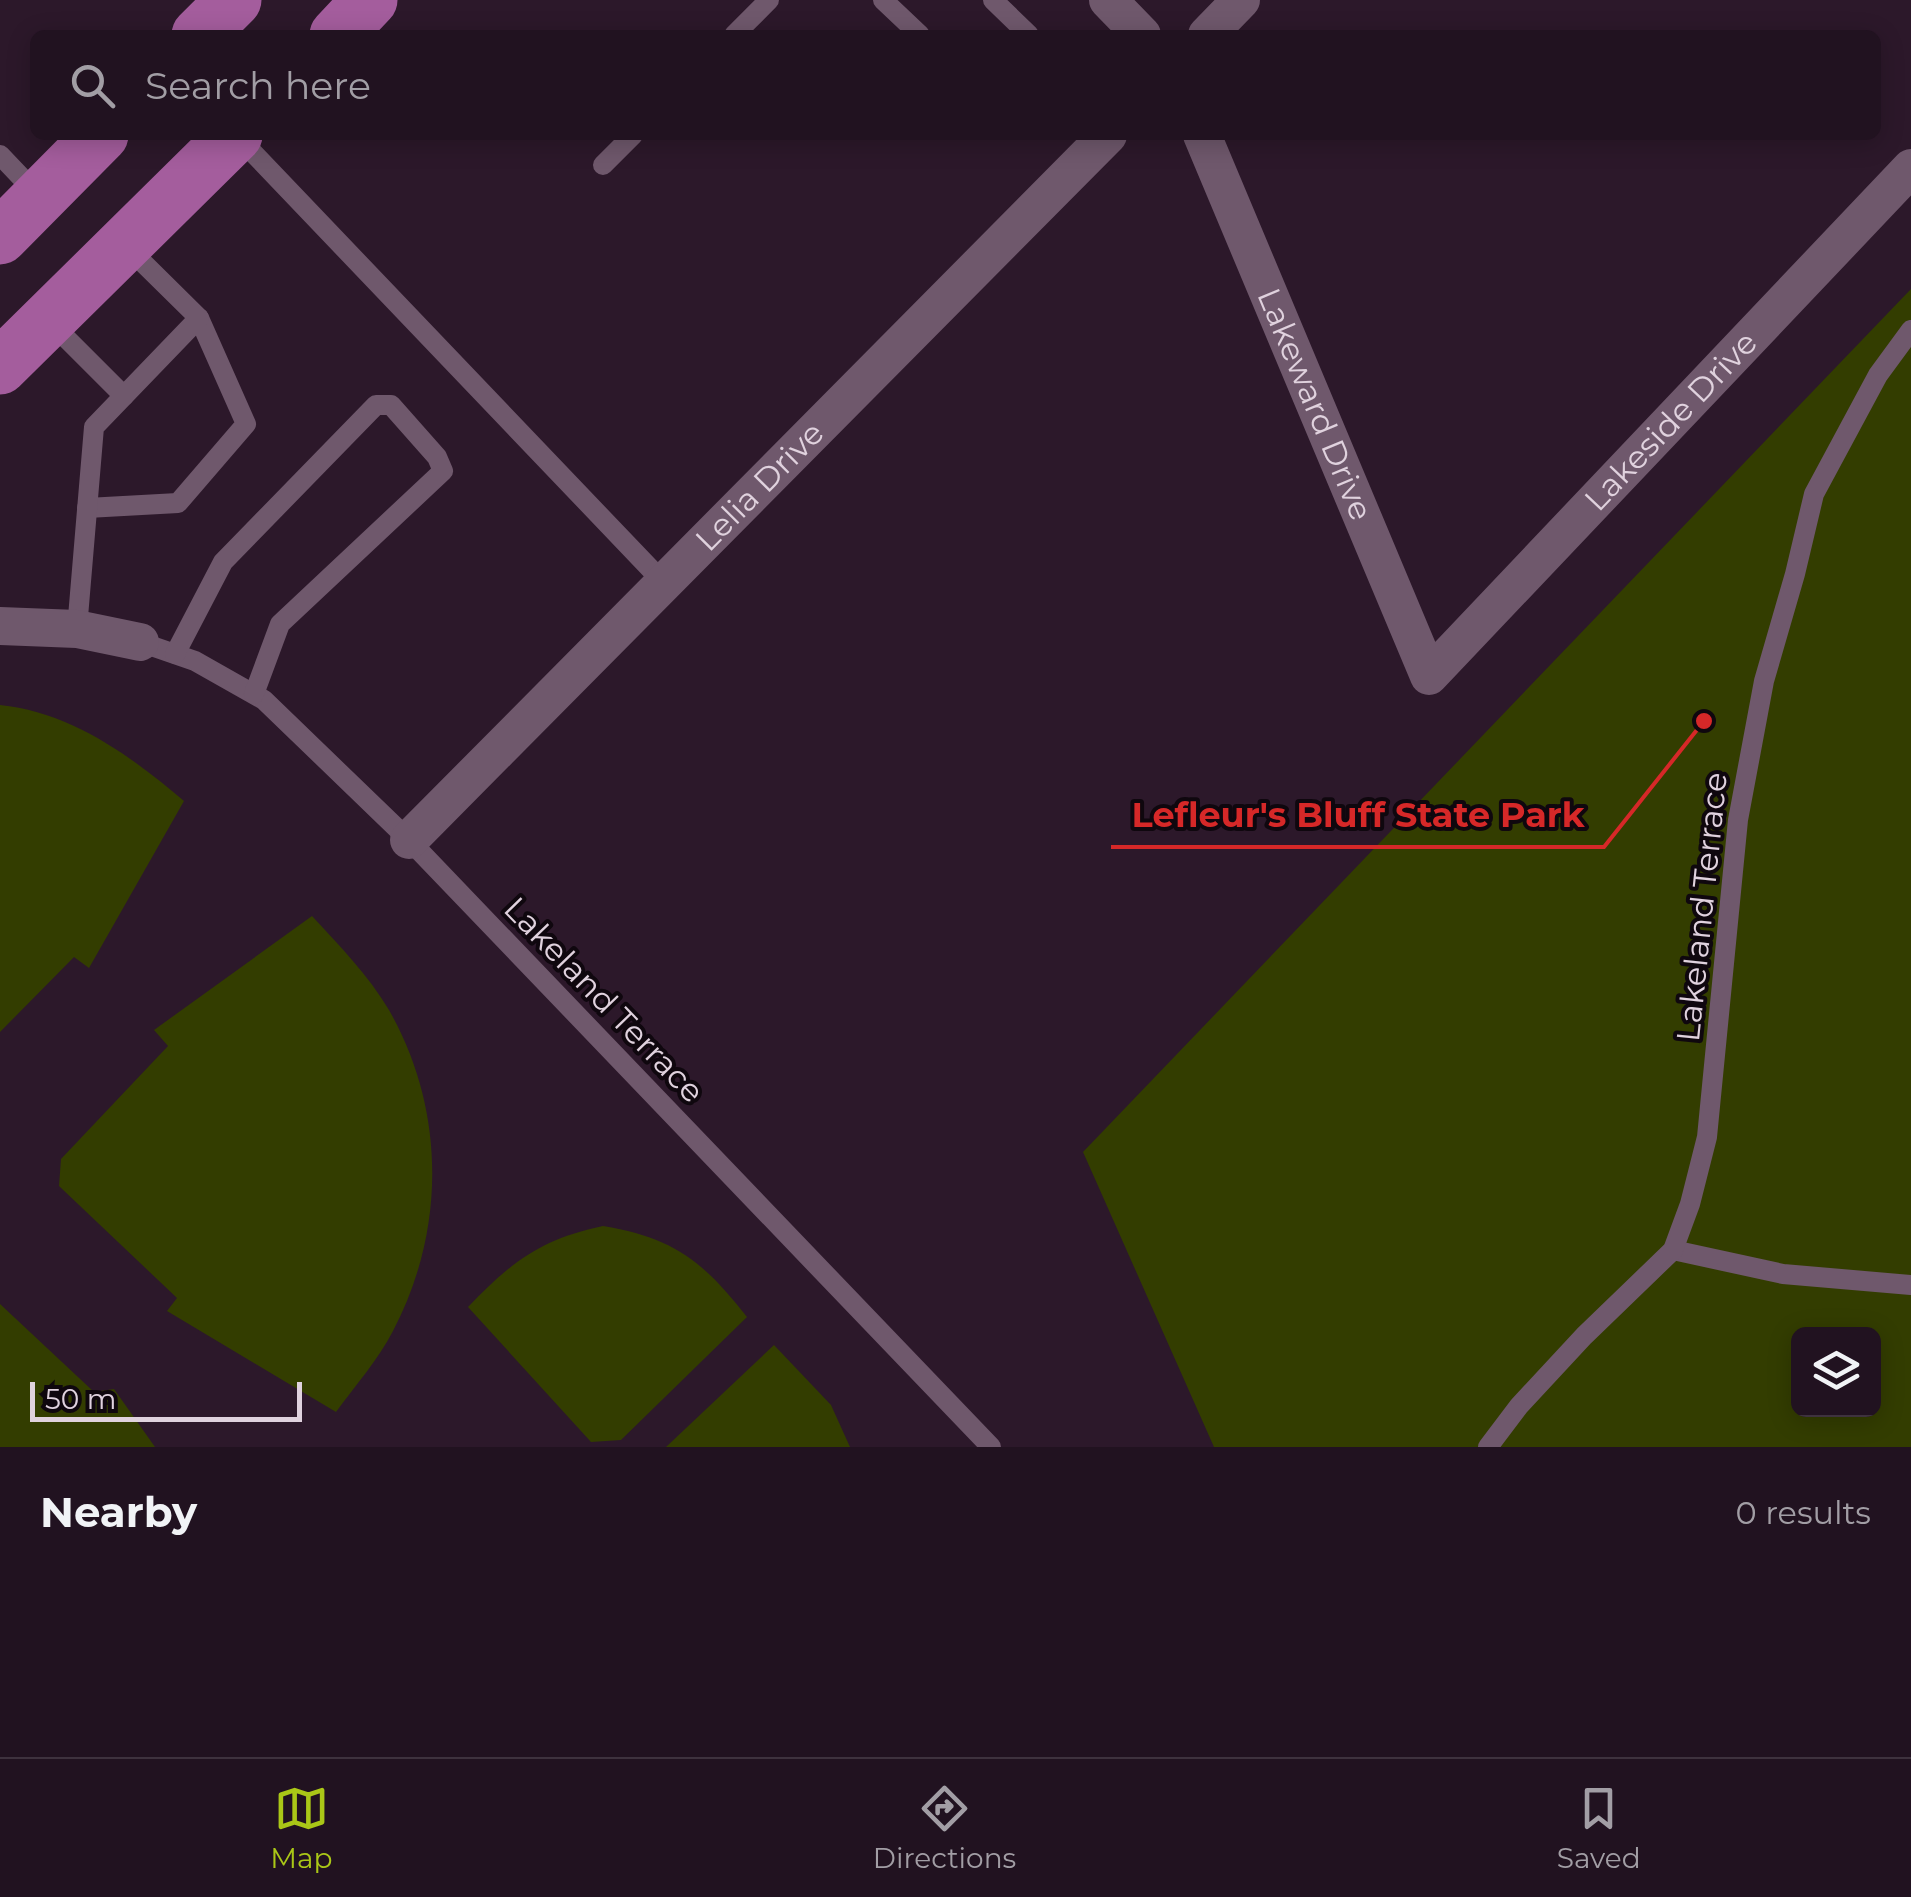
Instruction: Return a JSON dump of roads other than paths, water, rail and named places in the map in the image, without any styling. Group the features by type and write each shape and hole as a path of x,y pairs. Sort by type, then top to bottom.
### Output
{"highway":[{"path":"204,30 234,0"},
{"path":"342,30 370,0"},
{"path":"0,237 96,140"},
{"path":"0,367 230,140"}],"street":[{"path":"1108,0 1137,30"},
{"path":"1212,30 1241,0"},
{"name":"Lelia Drive","path":"409,840 1094,140"},
{"name":"Lakeward Drive","path":"1204,140 1429,676"},
{"name":"Lakeside Drive","path":"1429,676 1911,168"},
{"path":"0,626 77,629 140,642"}],"lane":[{"path":"739,30 769,0"},
{"path":"883,0 915,30"},
{"path":"993,0 1023,30"},
{"path":"240,140 664,582"},
{"path":"602,165 628,140"},
{"path":"0,155 40,196"},
{"path":"87,508 178,502 246,424 200,318 124,245"},
{"path":"77,629 94,427 200,318"},
{"path":"48,320 124,396"},
{"name":"Lakeland Terrace","path":"1488,1447 1519,1406 1584,1336 1673,1250 1690,1204 1707,1137 1738,820 1764,681 1796,574 1814,494 1878,375 1911,330"},
{"path":"176,654 223,562 376,404 391,405 437,457 443,471 280,624 254,694"},
{"name":"Lakeland Terrace","path":"140,642 195,661 264,700 409,840 991,1447"},
{"path":"1673,1250 1783,1274 1911,1285"}],"place":[{"name":"Lefleur's Bluff State Park","path":"1704,721"}]}
